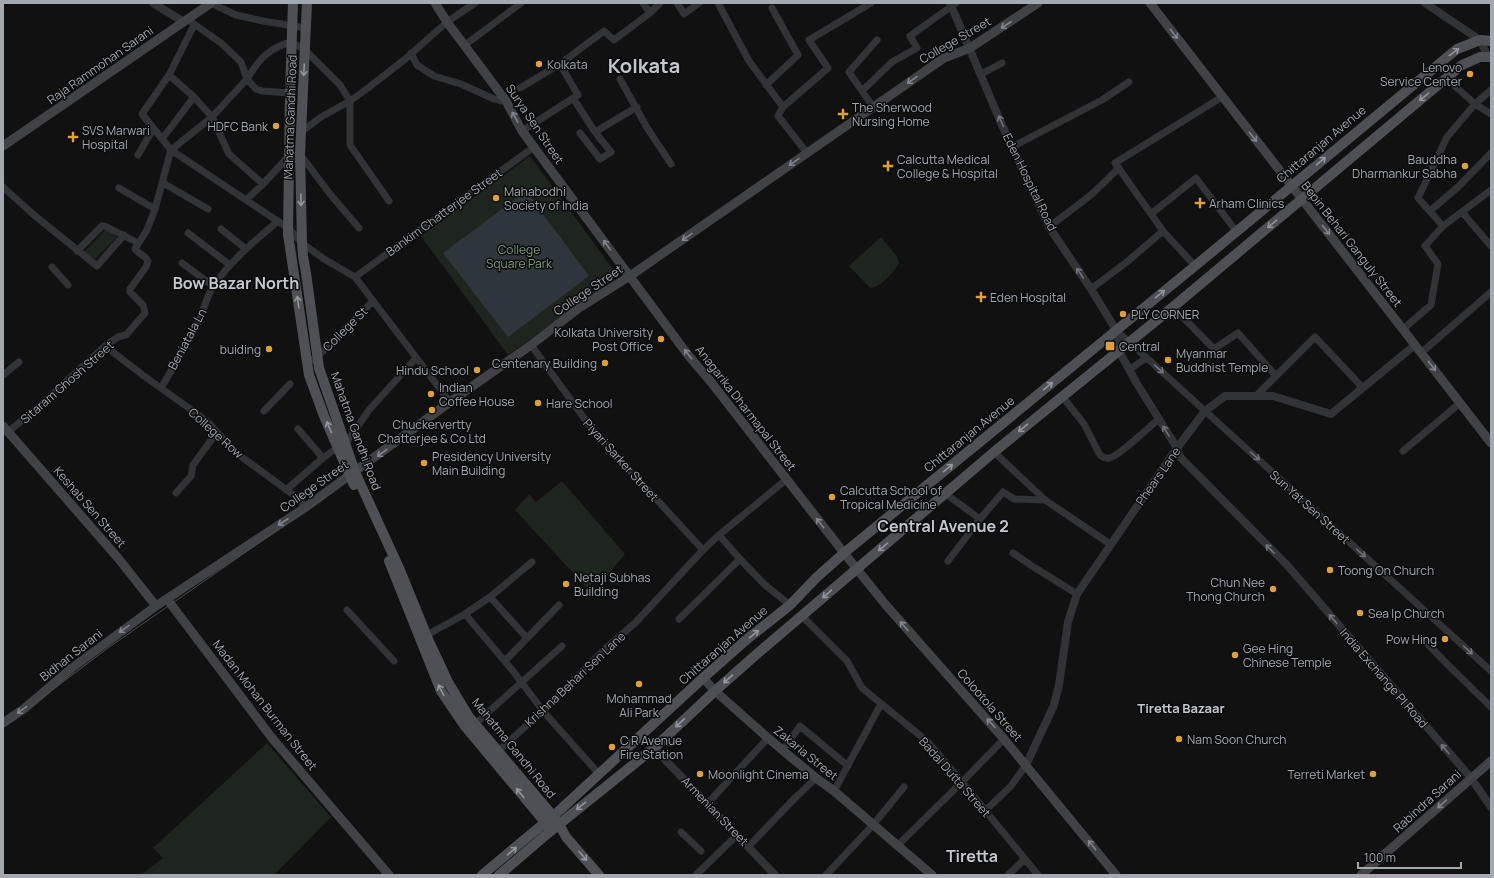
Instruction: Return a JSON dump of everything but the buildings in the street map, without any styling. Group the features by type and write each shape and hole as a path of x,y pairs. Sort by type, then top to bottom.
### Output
{"main road":[{"name":"Raja Rammohan Sarani","path":"3,146 188,22 211,3"},
{"name":"Mahatma Gandhi Road","path":"293,3 288,228 309,375 324,416 342,445"},
{"name":"Mahatma Gandhi Road","path":"307,3 300,154 302,243 319,368 342,445 352,474 441,691 464,725 550,827 566,837 599,875"},
{"name":"Surya Sen Street","path":"435,3 447,22 505,100 522,130 534,147 630,276"},
{"name":"College Street","path":"156,606 169,601 306,507 450,402 532,346 580,308 630,276 944,58 970,48 1038,3"},
{"name":"Bepin Behari Ganguly Street","path":"1150,3 1491,443"},
{"name":"Chittaranjan Avenue","path":"482,875 550,827 599,774 703,678 746,640 790,605 817,577 844,554 1457,49 1480,40 1491,41"},
{"path":"499,875 550,827 654,748 715,691 856,568 946,494 994,452 1130,343 1302,200 1462,64 1480,57 1490,57"},
{"name":"Anagarika Dharmapal Street","path":"630,276 688,355 711,382 844,554"},
{"name":"Keshab Sen Street","path":"6,429 118,558 156,606"},
{"name":"Mahatma Gandhi Road","path":"352,474 399,568 448,682 469,718 498,751 550,827"},
{"name":"Colootola Street","path":"844,554 885,604 1004,739 1116,875"},
{"name":"Madan Mohan Burman Street","path":"169,601 272,738 389,875"},
{"name":"Bidhan Sarani","path":"3,723 25,708 76,665 156,606"},
{"name":"Zakaria Street","path":"703,678 715,691 768,738 834,791 928,874"},
{"name":"Rabindra Sarani","path":"1361,875 1491,761"}],"street":[{"path":"153,3 188,22 220,43 241,62 247,79 256,89 262,92 290,93"},
{"path":"211,3 236,15 306,28"},
{"path":"301,132 321,117 350,101 368,88 447,22 476,3"},
{"path":"465,45 521,3"},
{"path":"643,3 650,13"},
{"path":"520,88 560,64 604,30 614,40 650,13 660,3"},
{"path":"677,3 684,14 699,3"},
{"path":"718,3 749,61 783,107"},
{"path":"807,153 778,116 783,107 828,68 808,40 871,3"},
{"path":"1425,3 1480,40 1490,57"},
{"path":"862,91 892,62 917,48 910,36 953,4"},
{"name":"Eden Hospital Road","path":"953,4 1012,147 1049,227 1091,289 1116,330"},
{"path":"766,85 798,55 798,52 772,8"},
{"path":"188,22 169,74 142,114 171,150 288,228 302,243 324,259 355,277 450,402"},
{"path":"873,107 849,72 877,40"},
{"path":"77,251 102,226 106,226 138,243 147,230 155,209 171,150 212,117 247,79 254,66 267,52 281,44 291,42 305,50 340,85 350,101 350,145 389,201"},
{"path":"411,53 417,65 434,76 461,84 494,99 501,101 505,100"},
{"path":"981,74 1002,63"},
{"path":"522,130 578,94 560,64"},
{"path":"169,74 194,97 212,117 229,154 263,184"},
{"path":"1446,78 1475,104 1491,114"},
{"path":"620,79 637,107 646,126 671,164"},
{"path":"1012,147 1102,100 1128,82"},
{"path":"1443,226 1418,198 1447,137 1475,104 1491,90"},
{"path":"162,139 194,97"},
{"path":"1195,266 1163,231 1115,162 1222,97"},
{"path":"573,98 611,152 600,159 580,133"},
{"path":"596,132 637,107"},
{"path":"138,155 153,129"},
{"name":"Bankim Chatterjee Street","path":"355,277 534,147"},
{"path":"1430,211 1491,153"},
{"path":"300,154 330,194 359,228"},
{"path":"246,200 289,156"},
{"path":"1049,227 1092,194 1119,168"},
{"path":"1151,214 1196,178 1236,231"},
{"path":"163,183 208,209"},
{"path":"3,187 96,266 124,235"},
{"path":"119,188 155,209"},
{"path":"1403,329 1431,305 1438,264 1425,246 1443,226 1491,190"},
{"path":"1462,212 1491,246"},
{"name":"Beniatala Ln","path":"161,388 186,347 213,286 230,265 246,249 278,221"},
{"path":"220,229 246,249"},
{"path":"1091,289 1128,261 1163,231"},
{"path":"188,233 230,265"},
{"name":"Sitaram Ghosh Street","path":"6,429 37,408 105,346 118,337 126,335 145,314 143,305 130,292 130,289 146,267 148,261 147,258 136,251 135,249 138,243"},
{"path":"182,263 213,286"},
{"path":"52,267 68,285"},
{"path":"1421,353 1491,292"},
{"name":"College St","path":"307,363 317,357 373,301"},
{"path":"1172,307 1214,349 1238,332 1276,376"},
{"path":"1116,330 1119,351"},
{"name":"Sun Yat Sen Street","path":"1116,330 1491,671"},
{"path":"1256,396 1315,337 1363,388"},
{"name":"Phears Lane","path":"1026,765 1054,705 1059,685 1068,622 1077,594 1177,448 1205,411 1225,396 1273,396 1331,414 1415,345"},
{"name":"College Row","path":"105,346 207,421 235,452 295,496 306,507"},
{"name":"Piyari Sarker Street","path":"532,346 592,429 703,550"},
{"name":"India Exchange PI Road","path":"1119,351 1177,448 1180,457 1297,577 1471,778 1491,807"},
{"path":"286,490 323,458 342,445 369,410 416,358"},
{"path":"1130,370 1146,358"},
{"path":"3,375 19,362"},
{"path":"264,411 290,384"},
{"path":"1062,396 1084,424 1100,455 1104,458 1110,458 1119,453 1159,419"},
{"path":"1403,451 1460,403"},
{"path":"298,429 323,458"},
{"path":"176,494 191,476 193,465 217,432"},
{"path":"994,452 1045,500 1110,544"},
{"name":"Krishna Behari Sen Lane","path":"498,751 543,711 604,650 635,623 703,550 787,479"},
{"path":"948,561 1003,492 1014,499 1045,500"},
{"path":"946,494 980,519"},
{"path":"719,535 764,584 790,605"},
{"path":"1013,552 1032,566 1077,594"},
{"path":"680,619 740,559"},
{"path":"427,636 465,614 490,597 532,562"},
{"path":"490,597 527,638"},
{"path":"505,662 559,604"},
{"path":"347,610 394,661"},
{"path":"465,614 543,711 599,774"},
{"name":"Badal Dutta Street","path":"802,616 847,661 862,688 926,740 1038,875"},
{"path":"1423,639 1446,664 1491,707"},
{"path":"475,724 562,646"},
{"path":"834,791 881,704"},
{"path":"783,750 800,726 848,766"},
{"path":"707,804 768,738"},
{"path":"897,846 1004,739"},
{"name":"Armenian Street","path":"654,748 775,875"},
{"path":"985,811 1011,786 1026,765"},
{"path":"748,846 816,778"},
{"path":"826,875 873,825 904,787"},
{"path":"681,832 701,851"},
{"path":"696,875 737,835"},
{"path":"1008,875 1025,859"}],"green space":[{"name":"College Square Park","path":"530,156 618,276 508,355 421,236"},
{"path":"106,229 117,237 95,259 84,252"},
{"path":"881,237 897,257 899,263 894,271 882,282 870,288 849,266"},
{"path":"562,481 625,554 605,578 586,587 515,510 529,494 536,502"},
{"path":"267,743 331,817 274,875 141,875 163,858 153,848"}],"shaded area":[{"path":"526,191 589,276 508,337 443,253"}],"tram line":[{"path":"349,476 355,472"},
{"path":"3,727 108,648 332,492"},
{"path":"1360,875 1491,760"}],"place":[{"name":"Kolkata","path":"539,64"},
{"name":"Lenovo Service Center","path":"1470,74"},
{"name":"The Sherwood Nursing Home","path":"843,114"},
{"name":"HDFC Bank","path":"276,126"},
{"name":"SVS Marwari Hospital","path":"73,137"},
{"name":"Calcutta Medical College & Hospital","path":"888,166"},
{"name":"Bauddha Dharmankur Sabha","path":"1465,166"},
{"name":"Mahabodhi Society of India","path":"496,198"},
{"name":"Arham Clinics","path":"1200,203"},
{"name":"Eden Hospital","path":"981,297"},
{"name":"PLY CORNER","path":"1123,314"},
{"name":"Kolkata University Post Office","path":"661,339"},
{"name":"Central","path":"1110,346"},
{"name":"buiding","path":"269,349"},
{"name":"Myanmar Buddhist Temple","path":"1168,360"},
{"name":"Centenary Building","path":"605,363"},
{"name":"Hindu School","path":"477,370"},
{"name":"Indian Coffee House","path":"431,394"},
{"name":"Hare School","path":"538,403"},
{"name":"Chuckervertty Chatterjee & Co Ltd","path":"432,410"},
{"name":"Presidency University Main Building","path":"424,463"},
{"name":"Calcutta School of Tropical Medicine","path":"832,497"},
{"name":"Toong On Church","path":"1330,570"},
{"name":"Netaji Subhas Building","path":"566,584"},
{"name":"Chun Nee Thong Church","path":"1273,589"},
{"name":"Sea Ip Church","path":"1360,613"},
{"name":"Pow Hing","path":"1445,639"},
{"name":"Gee Hing Chinese Temple","path":"1235,655"},
{"name":"Mohammad Ali Park","path":"639,684"},
{"name":"Nam Soon Church","path":"1179,739"},
{"name":"C R Avenue Fire Station","path":"612,747"},
{"name":"Moonlight Cinema","path":"700,774"},
{"name":"Terreti Market","path":"1373,774"}],"district":[{"name":"Kolkata","path":"644,65"},
{"name":"Bow Bazar North","path":"236,283"},
{"name":"Central Avenue 2","path":"943,526"},
{"name":"Tiretta Bazaar","path":"1181,708"},
{"name":"Tiretta","path":"972,856"}]}
